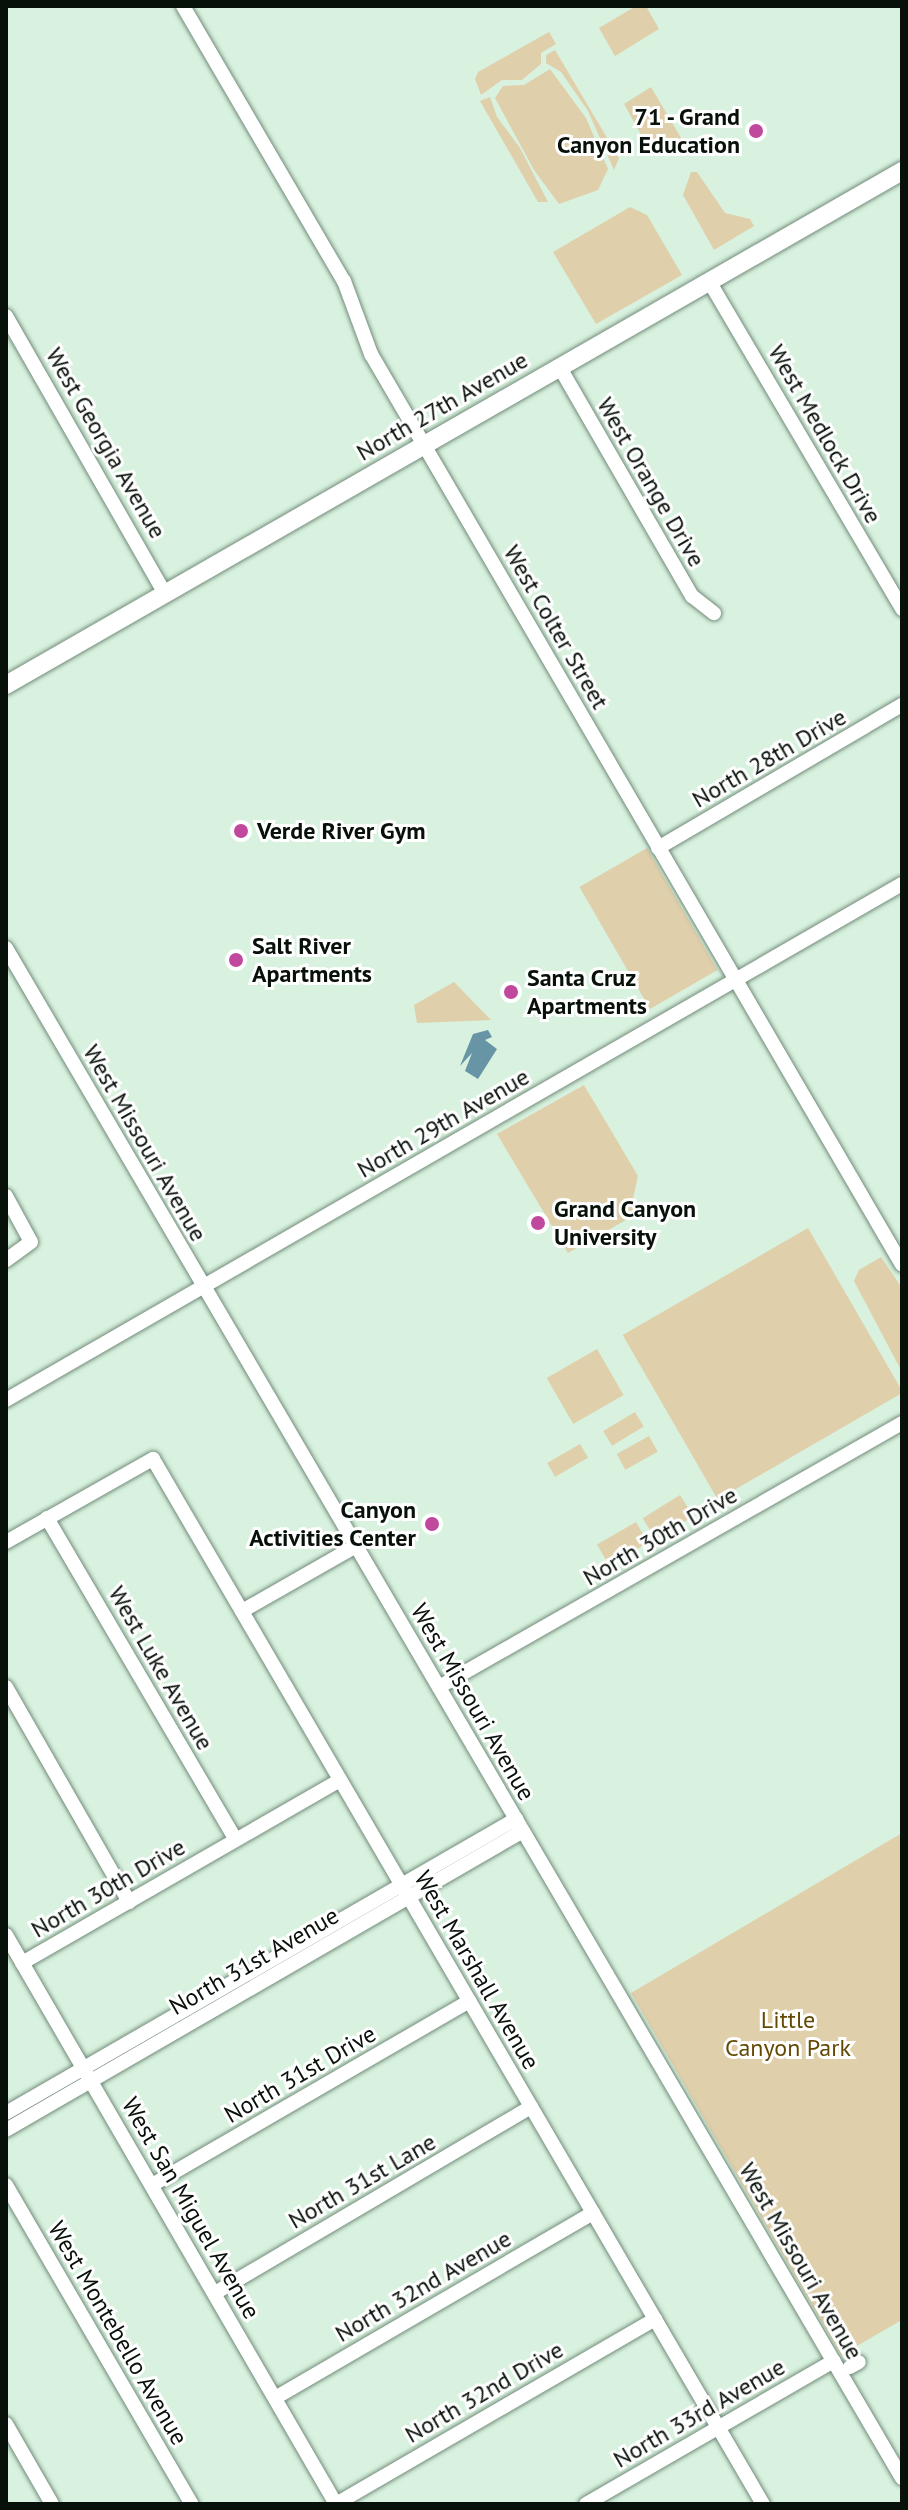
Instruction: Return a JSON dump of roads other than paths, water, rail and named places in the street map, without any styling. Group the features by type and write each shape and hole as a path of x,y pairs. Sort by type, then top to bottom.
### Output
{"main road":[{"name":"North 27th Avenue","path":"6,685 902,171"}],"street":[{"name":"West Colter Street","path":"183,6 344,281 371,354 902,1265"},
{"name":"West Medlock Drive","path":"709,281 902,609"},
{"name":"West Georgia Avenue","path":"6,316 165,594"},
{"name":"West Orange Drive","path":"559,366 692,596 714,613"},
{"name":"North 28th Drive","path":"658,848 902,705"},
{"name":"North 29th Avenue","path":"6,1400 902,884"},
{"name":"West Missouri Avenue","path":"6,948 902,2478"},
{"path":"6,1196 31,1242 6,1260"},
{"name":"North 30th Drive","path":"439,1687 902,1423"},
{"name":"West Marshall Avenue","path":"47,1518 153,1459 763,2504"},
{"path":"6,1542 47,1518"},
{"name":"West Luke Avenue","path":"47,1518 236,1840"},
{"path":"242,1611 356,1546"},
{"path":"6,1687 129,1902"},
{"name":"North 30th Drive","path":"22,1963 340,1780"},
{"name":"North 31st Avenue","path":"6,2113 87,2074 520,1825"},
{"name":"West San Miguel Avenue","path":"6,1935 336,2504"},
{"name":"North 31st Drive","path":"152,2185 470,2001"},
{"name":"North 31st Avenue","path":"6,2130 87,2074"},
{"name":"North 31st Lane","path":"215,2293 531,2107"},
{"name":"West Montebello Avenue","path":"6,2185 192,2504"},
{"name":"North 32nd Avenue","path":"275,2398 593,2213"},
{"name":"North 32nd Drive","path":"336,2504 655,2319"},
{"name":"North 33rd Avenue","path":"586,2504 834,2361"},
{"path":"6,2424 52,2504"}],"water":[{"path":"488,1030 492,1037 485,1040 497,1049 478,1079 465,1071 472,1053 460,1066 473,1034"}],"place":[{"name":"71 - Grand Canyon Education","path":"756,131"},
{"name":"Verde River Gym","path":"241,831"},
{"name":"Salt River Apartments","path":"236,960"},
{"name":"Santa Cruz Apartments","path":"511,992"},
{"name":"Grand Canyon University","path":"538,1223"},
{"name":"Canyon Activities Center","path":"432,1524"}],"park label":[{"name":"Little Canyon Park","path":"788,2034"}]}
